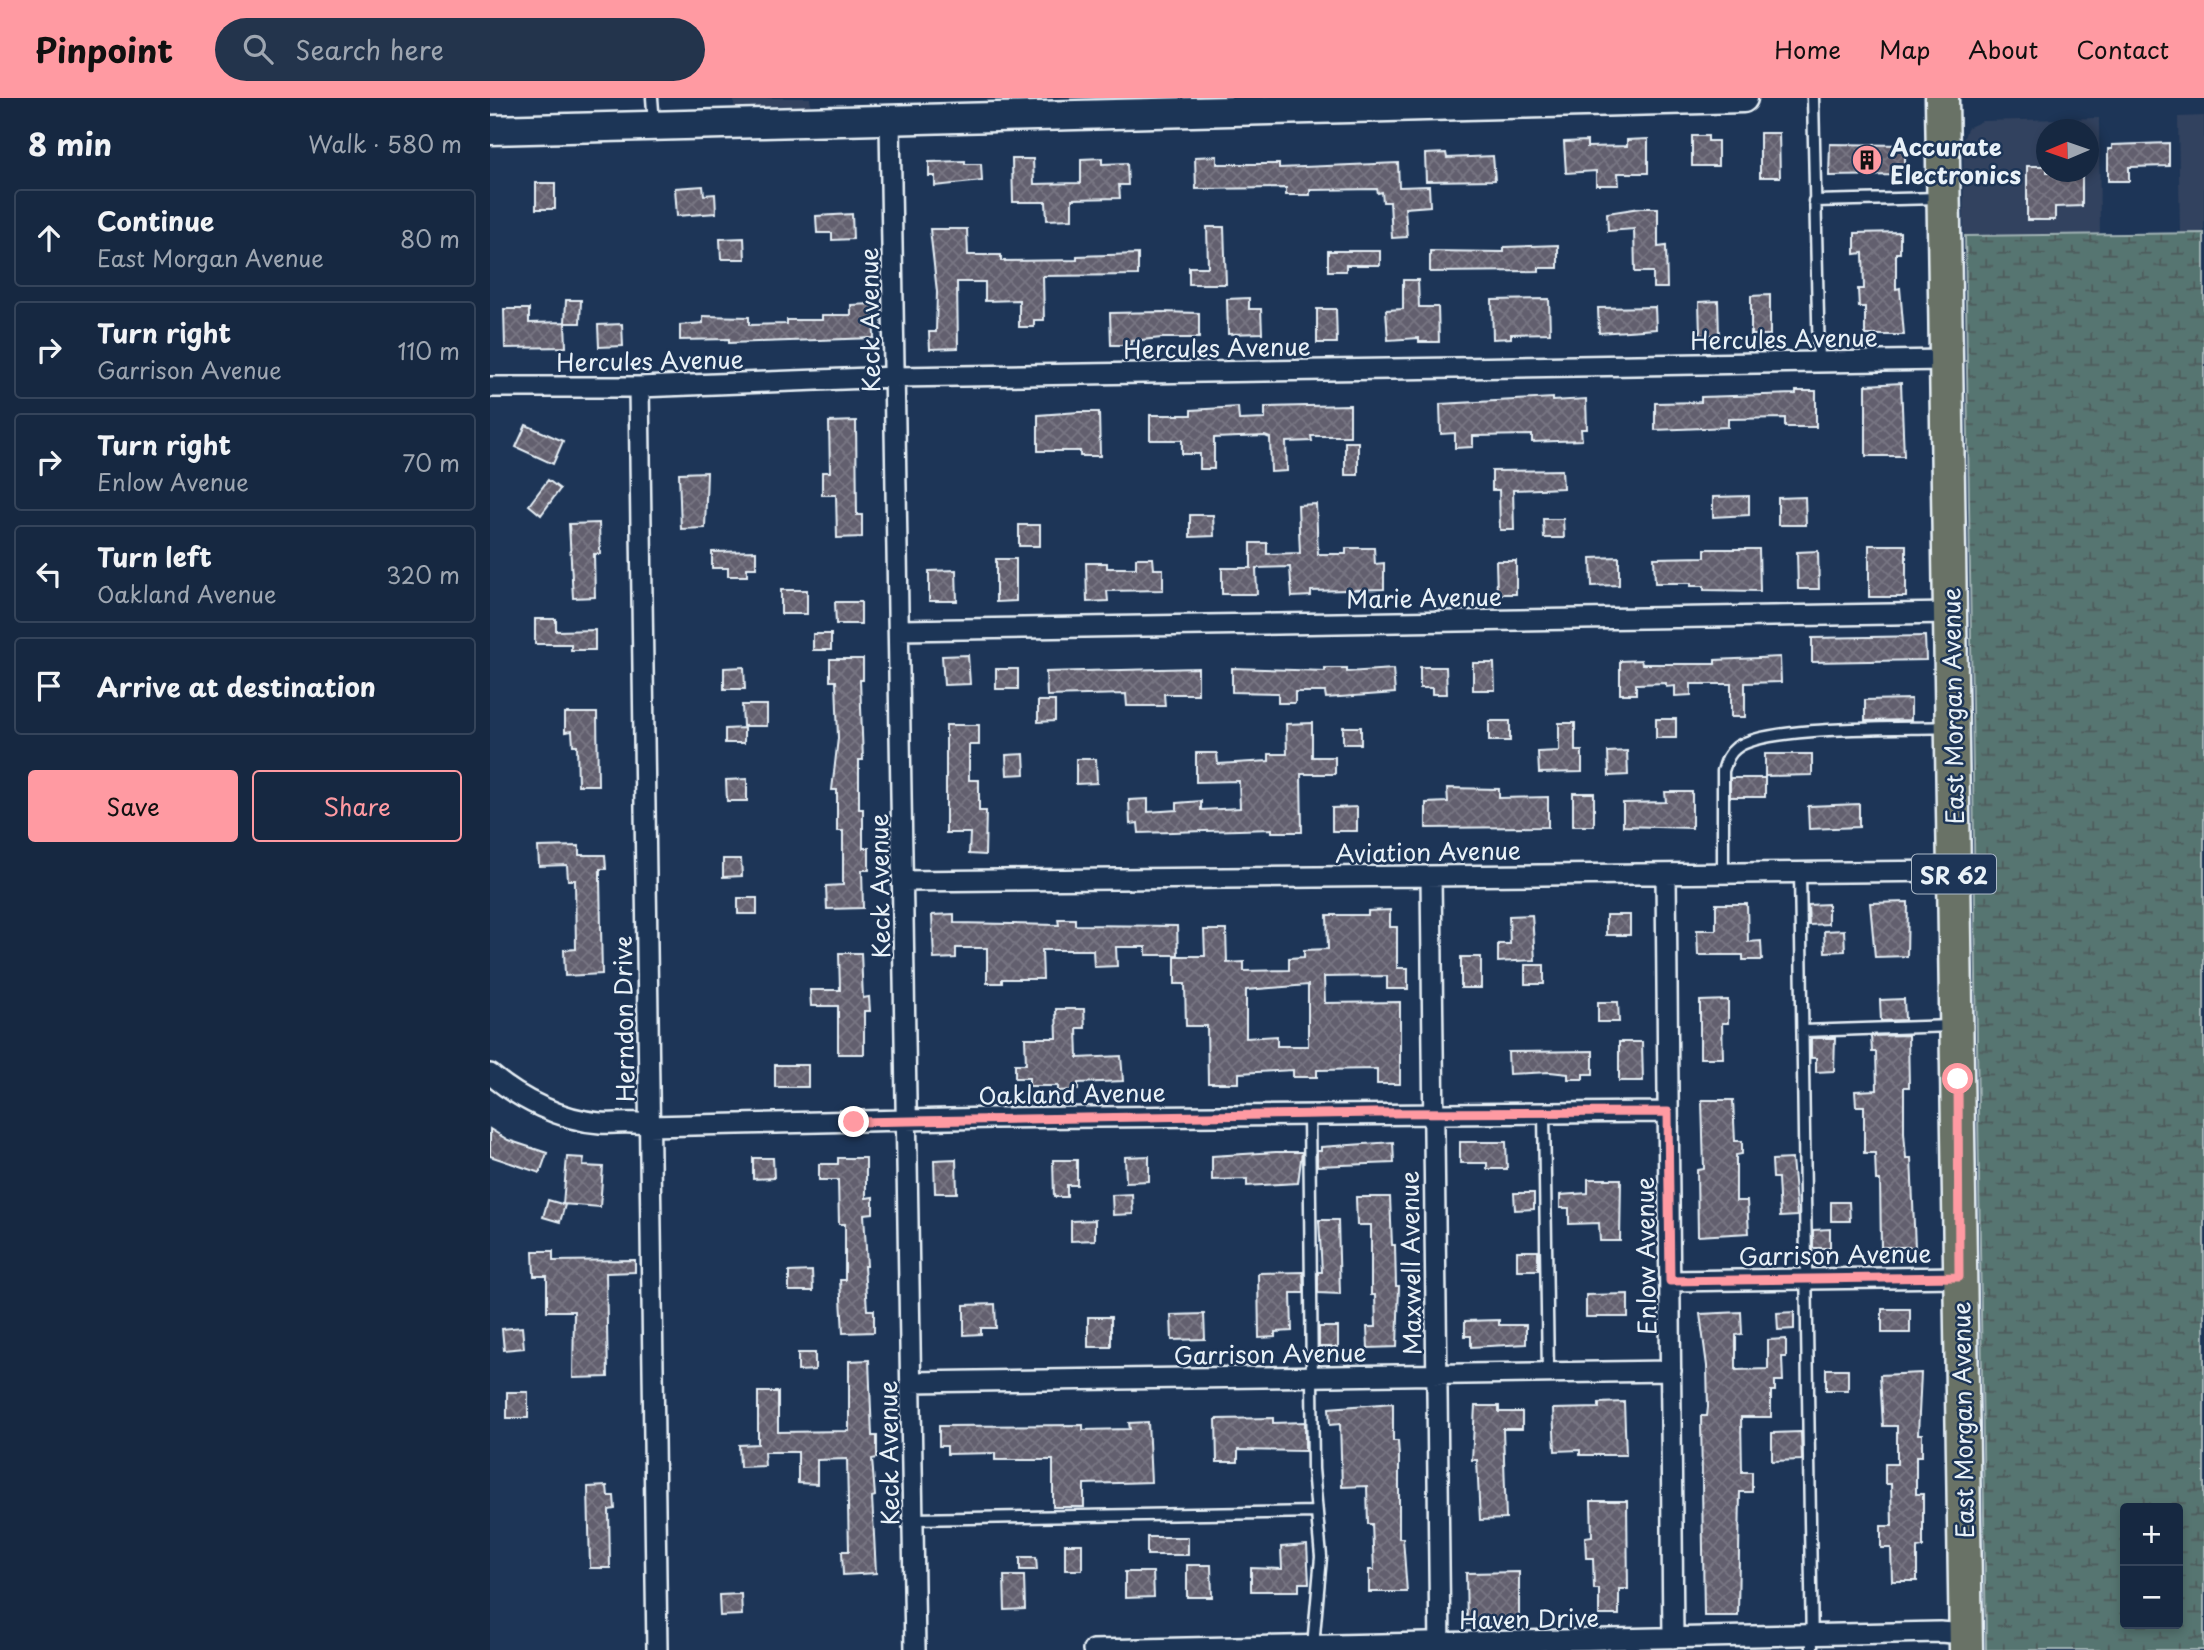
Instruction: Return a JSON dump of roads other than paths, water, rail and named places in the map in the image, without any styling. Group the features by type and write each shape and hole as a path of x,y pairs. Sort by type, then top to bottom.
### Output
{"main road":[{"path":"490,130 890,122 1260,105 1743,98"},
{"name":"East Morgan Avenue","path":"1942,98 1966,1642"}],"street":[{"name":"Keck Avenue","path":"890,122 915,1650"},
{"name":"Hercules Avenue","path":"490,387 639,387 894,377 1945,360"},
{"name":"Herndon Drive","path":"639,387 657,1650"},
{"name":"Marie Avenue","path":"899,630 1951,613"},
{"name":"Aviation Avenue","path":"903,881 1954,871"},
{"name":"Enlow Avenue","path":"1666,874 1673,1638"},
{"name":"Maxwell Avenue","path":"1431,876 1440,1647"},
{"name":"Oakland Avenue","path":"490,1074 525,1098 563,1115 595,1123 649,1126 1309,1114 1668,1112"},
{"name":"Garrison Avenue","path":"1670,1281 1959,1277"},
{"name":"Garrison Avenue","path":"911,1382 1671,1371"},
{"name":"Haven Drive","path":"1093,1650 1440,1647 1673,1638 1813,1643 1940,1632 1966,1642"}],"lane":[{"path":"652,98 655,127"},
{"path":"1813,98 1819,362"},
{"path":"1814,201 1943,198"},
{"path":"1723,873 1723,771 1727,757 1736,747 1783,735 1952,727"},
{"path":"1800,873 1813,1643"},
{"path":"1802,1031 1957,1026"},
{"path":"1544,1113 1548,1373"},
{"path":"1309,1114 1316,1511 1321,1557 1313,1646"},
{"path":"913,1519 1316,1511"}],"place":[{"name":"Accurate Electronics","path":"1867,160"}]}
